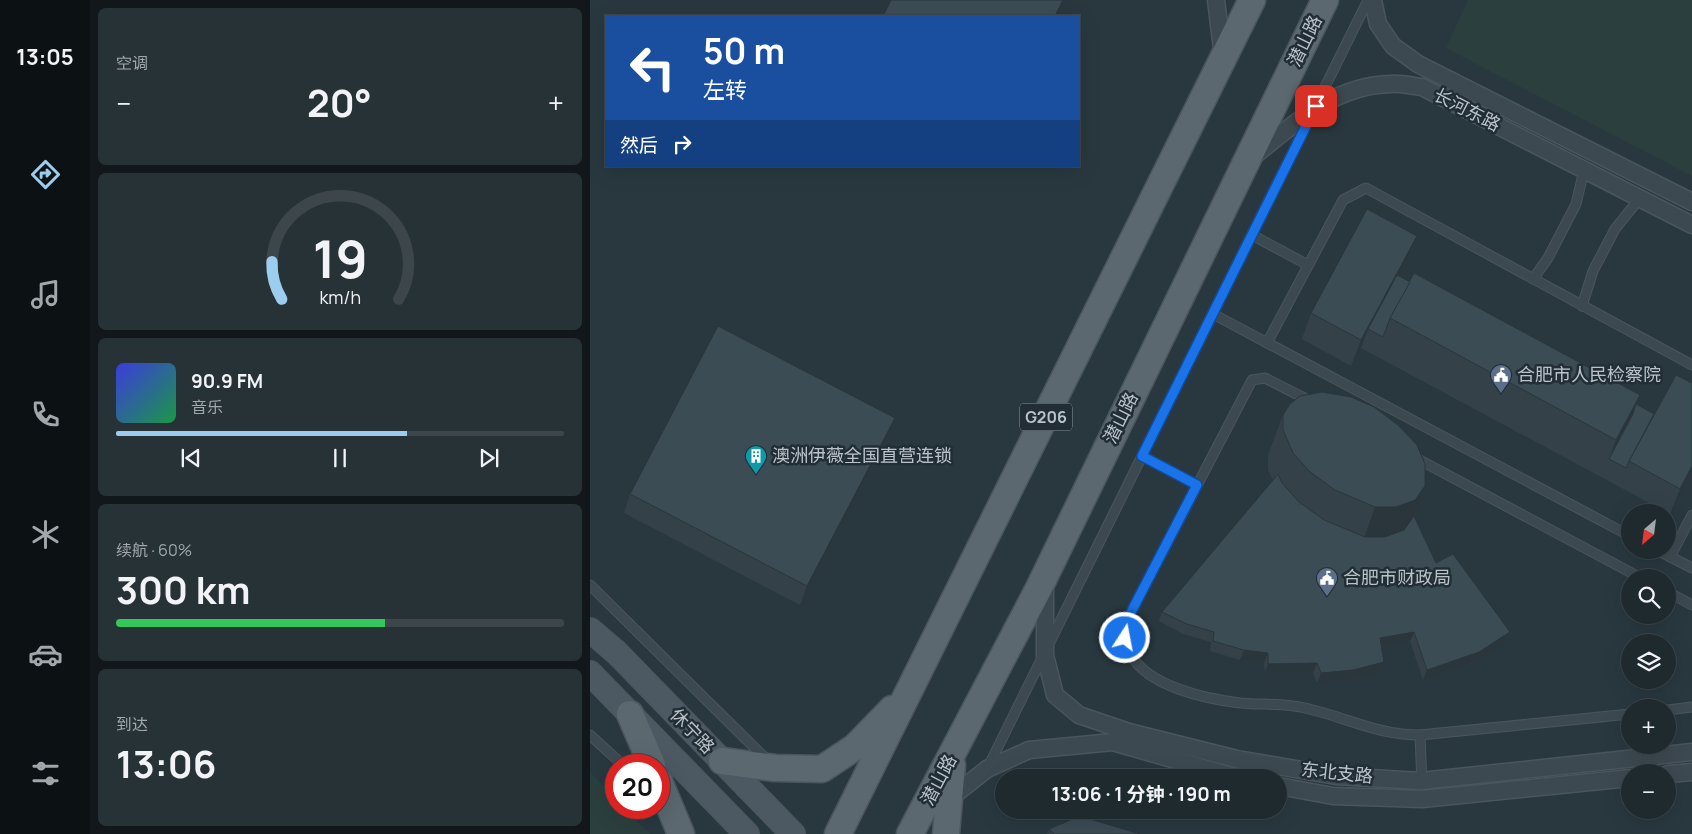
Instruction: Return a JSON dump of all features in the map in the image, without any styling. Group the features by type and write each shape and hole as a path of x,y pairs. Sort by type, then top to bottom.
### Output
{"main road":[{"name":"G206","path":"838,834 1252,0"},
{"name":"潜山路","path":"910,834 1045,575 1244,163 1326,0"},
{"name":"休宁路","path":"590,630 616,653 793,834"},
{"name":"休宁路","path":"590,673 747,834"},
{"path":"722,761 775,768 822,769 855,748 910,691"},
{"path":"630,714 647,754"},
{"path":"946,834 953,752"},
{"path":"670,807 681,833"}],"street":[{"path":"1216,0 1223,61"},
{"name":"长河东路","path":"1373,0 1378,24 1393,46 1418,64 1692,202"},
{"name":"长河东路","path":"1244,163 1316,106 1350,90 1392,84 1422,87 1692,225"},
{"name":"东北支路","path":"1045,575 1045,655 1056,695 1079,715 1121,729 1246,761 1336,776 1422,781 1692,752"},
{"path":"949,799 987,769 1030,750 1113,742 1207,769"},
{"path":"1676,773 1692,772"},
{"name":"东北支路","path":"1287,787 1333,796 1422,799 1621,779"}],"lane":[{"path":"987,769 1368,0"},
{"path":"1533,279 1548,258 1576,204 1584,170"},
{"path":"1267,342 1342,200 1366,188 1692,365"},
{"path":"1582,306 1593,271 1614,229 1640,198"},
{"path":"1252,235 1308,265"},
{"path":"1213,314 1621,531"},
{"path":"1317,406 1265,378 1252,380 1126,622 1125,638 1131,655 1143,670 1177,689 1211,699 1242,703 1285,704 1308,708 1372,730 1399,735 1420,735 1621,715"},
{"path":"1405,452 1624,569"},
{"path":"1142,456 1197,485"},
{"path":"1676,545 1692,514"},
{"path":"1674,559 1692,568"},
{"path":"590,585 775,768"},
{"path":"1676,596 1692,605"},
{"path":"1676,709 1692,707"},
{"path":"1420,735 1422,799"},
{"path":"590,736 610,754"},
{"path":"670,818 681,833"}],"green space":[{"path":"1468,0 1692,0 1692,176 1446,48"},
{"path":"590,772 605,788 605,819 635,819 650,834 590,834"}],"building":[{"path":"891,0 1063,0 1056,15 884,15"},
{"path":"1367,209 1417,236 1361,340 1311,313"},
{"path":"1414,273 1640,395 1616,440 1390,318"},
{"path":"1397,275 1410,282 1390,318 1383,337 1368,329"},
{"name":"澳洲伊薇全国直营连锁","path":"718,326 895,418 807,586 630,494"},
{"name":"合肥市人民检察院","path":"1676,375 1692,383 1692,466 1680,489 1629,461"},
{"path":"1322,392 1351,397 1374,407 1398,425 1417,445 1425,464 1425,486 1415,500 1396,507 1375,507 1335,490 1310,472 1293,453 1283,430 1283,415 1290,404 1300,396"},
{"path":"1636,404 1654,414 1626,468 1609,459 1633,414"},
{"name":"合肥市财政局","path":"1278,474 1282,483 1299,502 1324,520 1365,537 1385,537 1404,530 1414,516 1436,563 1453,554 1510,632 1479,652 1427,670 1414,632 1380,638 1384,662 1353,670 1321,673 1317,663 1268,664 1268,653 1244,650 1213,641 1214,632 1187,624 1162,612"},
{"path":"1073,819 1090,819 1140,834 1054,834 1049,829"}],"place":[{"name":"合肥市人民检察院","path":"1501,394"},
{"name":"澳洲伊薇全国直营连锁","path":"756,475"},
{"name":"合肥市财政局","path":"1327,597"}],"route":[{"path":"1125,638 1126,622 1197,485 1142,456 1316,106"}]}
